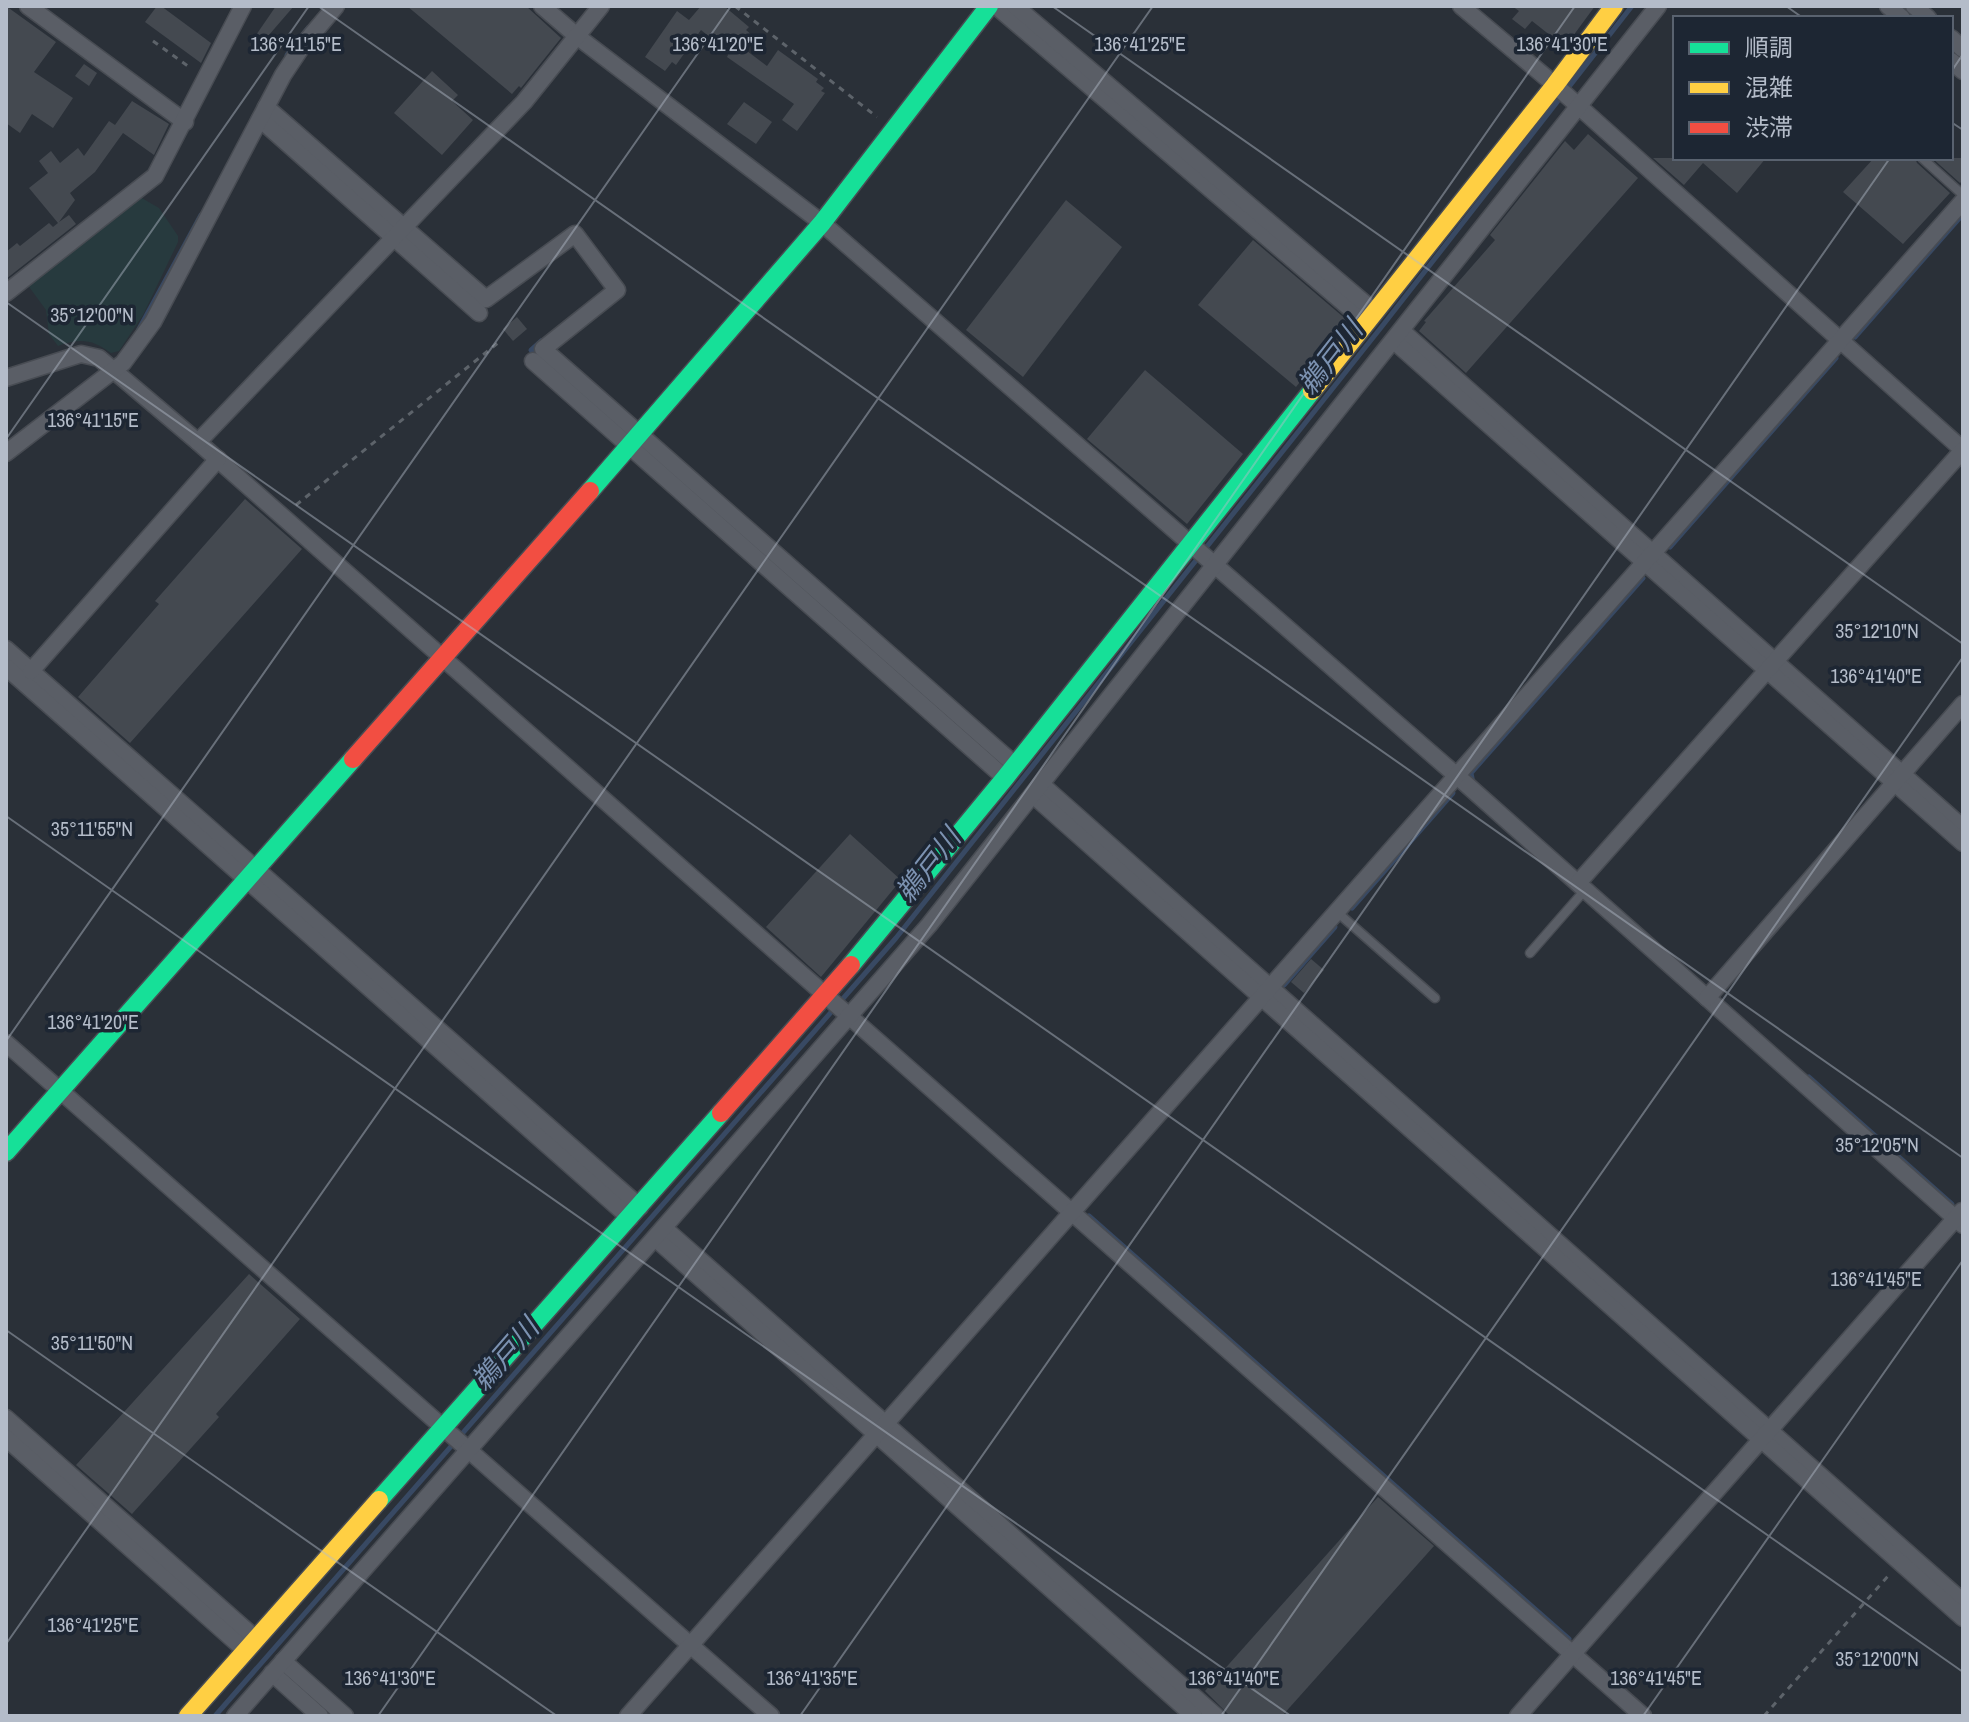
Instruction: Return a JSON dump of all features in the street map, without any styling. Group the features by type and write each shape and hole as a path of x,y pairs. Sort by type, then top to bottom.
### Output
{"street":[{"path":"28,6 185,122"},
{"path":"6,293 155,176 243,6"},
{"path":"6,453 123,363 153,322 263,113 303,45 336,6"},
{"path":"542,6 578,37 822,223 1961,1217 1518,1716"},
{"path":"198,442 524,102 601,6"},
{"path":"6,1152 822,223 989,6"},
{"path":"996,6 1371,317"},
{"path":"1015,6 1371,317"},
{"path":"1461,6 1963,450 1770,665 1582,887"},
{"path":"188,1716 446,1431 635,1212 828,997 1194,545 1371,317 1556,87 1614,6"},
{"path":"235,1716 466,1448 929,925 1213,563 1398,336 1576,106 1658,6"},
{"path":"263,113 400,232 486,299 575,234 617,290 543,349 634,440"},
{"path":"628,1716 1963,201"},
{"path":"400,232 479,313"},
{"path":"1398,336 1898,778 1963,843"},
{"path":"6,378 81,354 99,358 114,370 1643,1716"},
{"path":"533,361 634,440 1010,771"},
{"path":"31,671 218,459"},
{"path":"6,649 251,874"},
{"path":"6,667 251,874 635,1212"},
{"path":"1707,998 1963,704"},
{"path":"1898,778 1963,828"},
{"path":"1037,790 1765,1435 1963,1602"},
{"path":"6,1043 771,1716"},
{"path":"659,1233 881,1429 1216,1716"},
{"path":"6,1418 251,1645"},
{"path":"881,1429 1194,1716"},
{"path":"1765,1435 1963,1618"},
{"path":"6,1438 251,1645"},
{"path":"277,1667 320,1716"},
{"path":"277,1667 345,1716"}],"lane":[{"path":"1924,160 1963,195"},
{"path":"1530,953 1582,887"},
{"path":"1337,912 1435,998"}],"path":[{"path":"735,6 893,130"},
{"path":"153,41 207,79"},
{"path":"282,516 499,342"},
{"path":"1764,1716 1900,1562"}],"green space":[{"path":"140,197 159,208 178,236 178,242 143,315 119,351 111,353 86,341 58,346 49,334 46,310 27,284"}],"building":[{"path":"6,6 56,42 34,72 73,98 53,128 32,114 20,133 6,123"},
{"path":"157,6 211,43 201,63 145,22"},
{"path":"276,6 294,6 262,43 254,38"},
{"path":"407,6 526,6 561,38 521,88 519,86 512,94"},
{"path":"701,6 724,6 749,27 746,30 753,36 743,48 767,66 778,50 818,79 816,82 825,93 797,131 782,120 794,104 727,57 729,53 701,30 676,65 672,62 665,71 645,57 677,11 689,20"},
{"path":"1512,6 1595,6 1565,47 1532,21 1525,29 1512,19 1519,11"},
{"path":"84,64 97,73 89,86 75,76"},
{"path":"432,71 458,95 452,101 473,120 442,155 394,113"},
{"path":"132,101 169,124 154,155 123,133 95,172 70,193 75,200 59,222 69,215 76,224 6,279 6,252 17,243 20,246 49,223 53,227 58,223 29,188 48,173 39,161 51,151 60,163 78,148 84,156 109,121 115,125"},
{"path":"744,102 772,122 756,144 727,124"},
{"path":"1588,134 1638,178 1466,373 1419,331 1424,321 1495,240 1490,235 1565,141 1574,150"},
{"path":"1653,158 1764,160 1737,193 1703,163 1684,185"},
{"path":"1963,158 1963,180 1960,183 1934,160"},
{"path":"1872,160 1916,160 1950,193 1903,244 1843,192"},
{"path":"1066,200 1122,247 1023,377 966,330"},
{"path":"1253,240 1348,321 1296,387 1198,305"},
{"path":"517,317 527,329 513,341 503,329"},
{"path":"1145,370 1243,454 1187,524 1087,439"},
{"path":"245,499 302,549 130,743 78,697 159,604 155,601"},
{"path":"850,834 901,880 821,977 766,927"},
{"path":"1311,959 1324,970 1304,993 1291,982"},
{"path":"249,1274 300,1319 216,1414 219,1417 132,1514 76,1465"},
{"path":"1378,1497 1434,1546 1282,1716 1230,1716 1205,1691"}],"waterway":[{"name":"鵜戸川","path":"215,1716 896,938 1632,6"},
{"path":"287,55 308,28"},
{"path":"1855,337 1963,214"},
{"path":"139,329 201,215"},
{"path":"537,355 531,350 541,341"},
{"path":"1670,547 1836,358"},
{"path":"1473,783 1471,773 1643,578"},
{"path":"797,584 1004,766"},
{"path":"1352,908 1453,793"},
{"path":"1284,985 1335,927"},
{"path":"1809,1077 1952,1204"},
{"path":"1089,1216 1569,1639"}],"traffic: fast":[{"path":"590,491 822,223 989,6"},
{"path":"851,965 1005,778 1312,391"},
{"path":"6,1152 353,759"},
{"path":"379,1500 721,1113"}],"traffic: slow":[{"path":"1312,391 1614,6"},
{"path":"188,1716 379,1500"}],"traffic: jam":[{"path":"353,759 590,491"},
{"path":"721,1113 851,965"}]}
